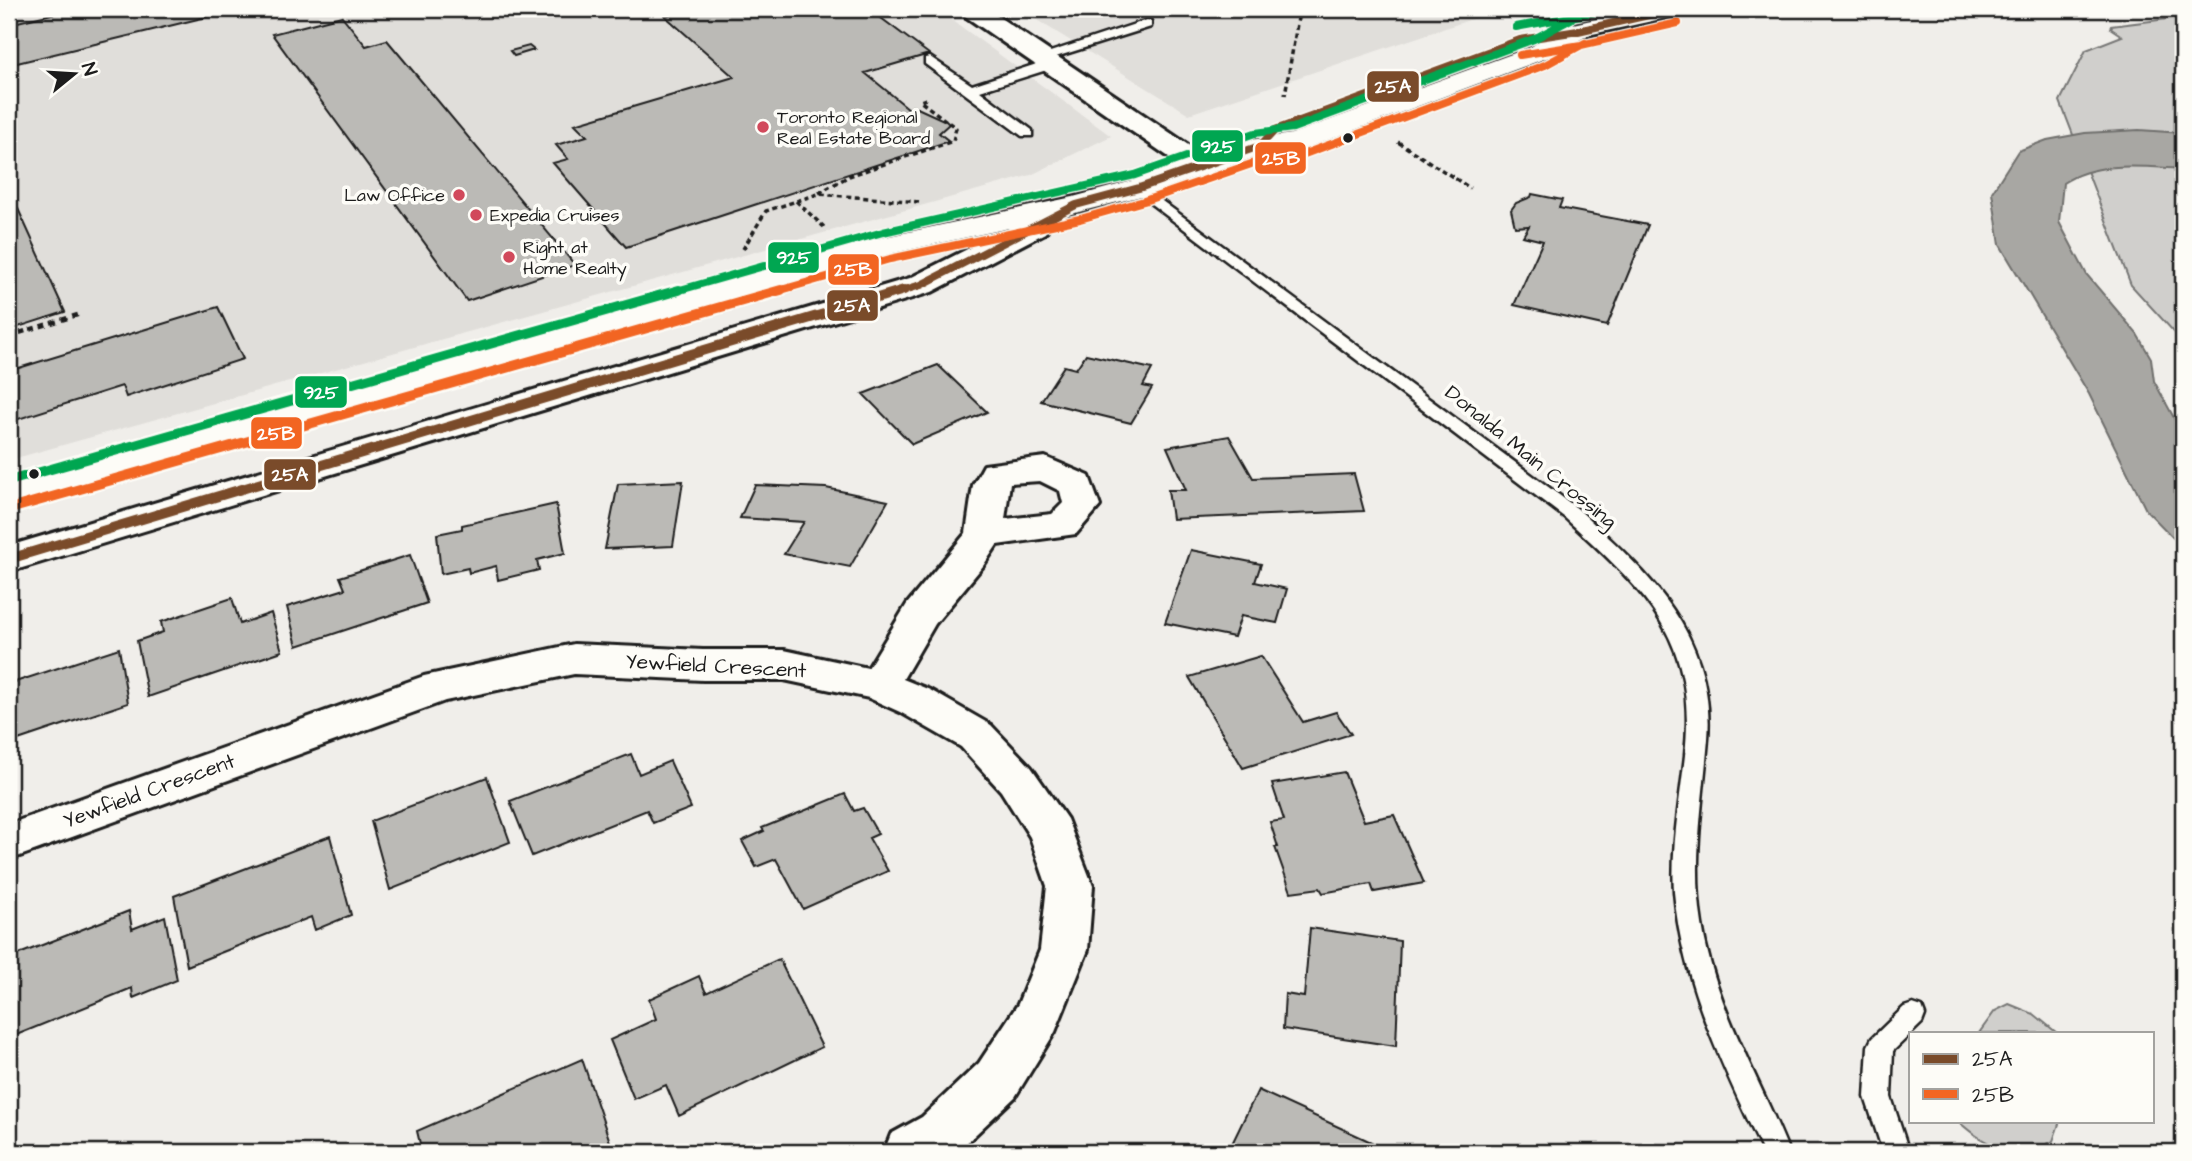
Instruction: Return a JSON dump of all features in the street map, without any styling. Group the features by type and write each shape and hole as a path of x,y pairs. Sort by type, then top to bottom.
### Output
{"main road":[{"path":"971,9 1202,167"},
{"path":"9,495 887,245 1076,205 1139,188 1261,146 1296,142 1541,52 1578,32 1675,9"},
{"path":"9,559 921,285 1076,205"},
{"path":"878,685 921,614 970,557 985,534"},
{"name":"Yewfield Crescent","path":"9,842 439,687 574,659 704,666 784,665 878,685 915,701 976,737 984,745 1016,779 1051,832 1070,886 1064,950 1038,1016 997,1080 940,1134 910,1152"}],"lane":[{"path":"967,88 1147,24"},
{"path":"930,61 1027,133"},
{"name":"Donalda Main Crossing","path":"1139,188 1571,513 1620,559 1668,618 1687,655 1698,694 1686,861 1686,891 1695,950 1715,1021 1776,1152"},
{"path":"1896,1152 1878,1097 1881,1045 1913,1015"}],"path":[{"path":"1282,9 1298,19 1285,94"},
{"path":"741,251 766,211 818,194 849,176 953,141 956,128 920,101 967,88"},
{"path":"1394,139 1470,188"},
{"path":"818,194 921,202"},
{"path":"796,201 830,233"},
{"path":"9,335 81,314"}],"shaded area":[{"path":"9,9 937,9 1111,136 1031,175 9,460"},
{"path":"1019,9 1502,9 1189,114"},
{"path":"2183,13 2183,342 2131,285 2060,101 2086,50 2122,36 2110,28 2111,26 2167,19"},
{"path":"2139,130 2183,133 2183,169 2121,167 2076,176 2063,183 2059,222 2087,275 2137,334 2151,358 2154,381 2180,429 2183,449 2183,548 2146,510 2089,394 2000,245 1992,192 2018,151 2047,140 2085,133"},
{"path":"2009,1004 2034,1014 2056,1032 1980,1032 1995,1011"},
{"path":"1959,1122 2060,1122 2053,1141 2027,1150 2002,1148"}],"building":[{"path":"73,9 239,9 9,65 9,31 12,30 9,24"},
{"name":"Toronto Regional Real Estate Board","path":"694,9 869,9 929,54 865,73 909,109 913,106 946,121 949,124 939,133 949,141 626,247 553,163 568,159 556,145 587,136 575,124 734,77 665,16"},
{"path":"342,16 366,46 387,40 575,265 467,301 272,34"},
{"path":"529,46 534,50 514,56 510,51"},
{"path":"9,189 65,312 9,330"},
{"path":"1532,194 1562,200 1559,208 1648,225 1607,326 1514,305 1543,241 1523,236 1529,226 1515,227 1511,210 1516,203 1531,197"},
{"path":"218,307 243,359 126,397 122,386 9,422 9,371"},
{"path":"1086,354 1152,369 1143,386 1152,388 1131,423 1041,401 1064,366 1076,369"},
{"path":"938,365 987,412 912,444 863,394"},
{"path":"1229,436 1253,478 1354,474 1364,511 1172,519 1168,490 1186,490 1167,447"},
{"path":"683,481 673,546 605,549 618,484"},
{"path":"755,485 826,488 888,501 850,567 784,554 804,522 740,518"},
{"path":"556,504 565,553 537,560 539,570 498,580 496,566 469,573 468,568 441,574 437,534 462,529 462,525"},
{"path":"1191,550 1261,564 1255,582 1287,589 1277,623 1241,616 1234,637 1165,623"},
{"path":"410,555 427,603 297,646 287,607 345,589 340,577"},
{"path":"232,598 240,624 271,613 282,651 148,697 137,641 163,632 161,622"},
{"path":"119,648 128,703 9,743 9,684"},
{"path":"1261,656 1303,722 1336,712 1351,734 1243,768 1189,677"},
{"path":"631,754 639,774 670,761 691,808 653,823 647,810 532,856 510,801"},
{"path":"1344,772 1364,821 1394,815 1424,883 1374,892 1371,884 1323,893 1320,888 1291,892 1275,847 1278,847 1270,822 1284,820 1272,784"},
{"path":"487,777 510,842 390,890 371,821"},
{"path":"845,794 854,811 863,808 878,834 869,838 888,871 803,909 776,859 756,867 742,841 764,831 762,828"},
{"path":"330,836 351,915 315,930 311,917 187,966 174,896"},
{"path":"129,911 132,929 165,916 177,980 133,998 132,988 9,1038 9,958"},
{"path":"1310,928 1400,941 1396,1046 1283,1029 1285,994 1304,997"},
{"path":"779,959 822,1047 679,1116 666,1085 634,1099 610,1040 656,1019 649,999 699,976 706,993"},
{"path":"582,1059 610,1142 587,1152 422,1152 417,1131"},
{"path":"1258,1090 1393,1152 1228,1152"}],"transit line":[{"name":"925","path":"1516,27 1613,9"},
{"name":"25A","path":"9,559 921,285 1076,205 1139,188 1260,146 1275,130 1520,40 1578,31 1675,9"},
{"name":"925","path":"9,481 883,232 1135,175 1255,133 1293,128 1534,39 1571,19"},
{"name":"25B","path":"1520,55 1581,45 1678,23"},
{"name":"25B","path":"13,508 890,259 1080,219 1144,201 1263,160 1299,156 1545,65 1585,43"}],"place":[{"name":"Toronto Regional Real Estate Board","path":"763,127"},
{"name":"Law Office","path":"459,195"},
{"name":"Expedia Cruises","path":"476,215"},
{"name":"Right at Home Realty","path":"509,257"}]}
